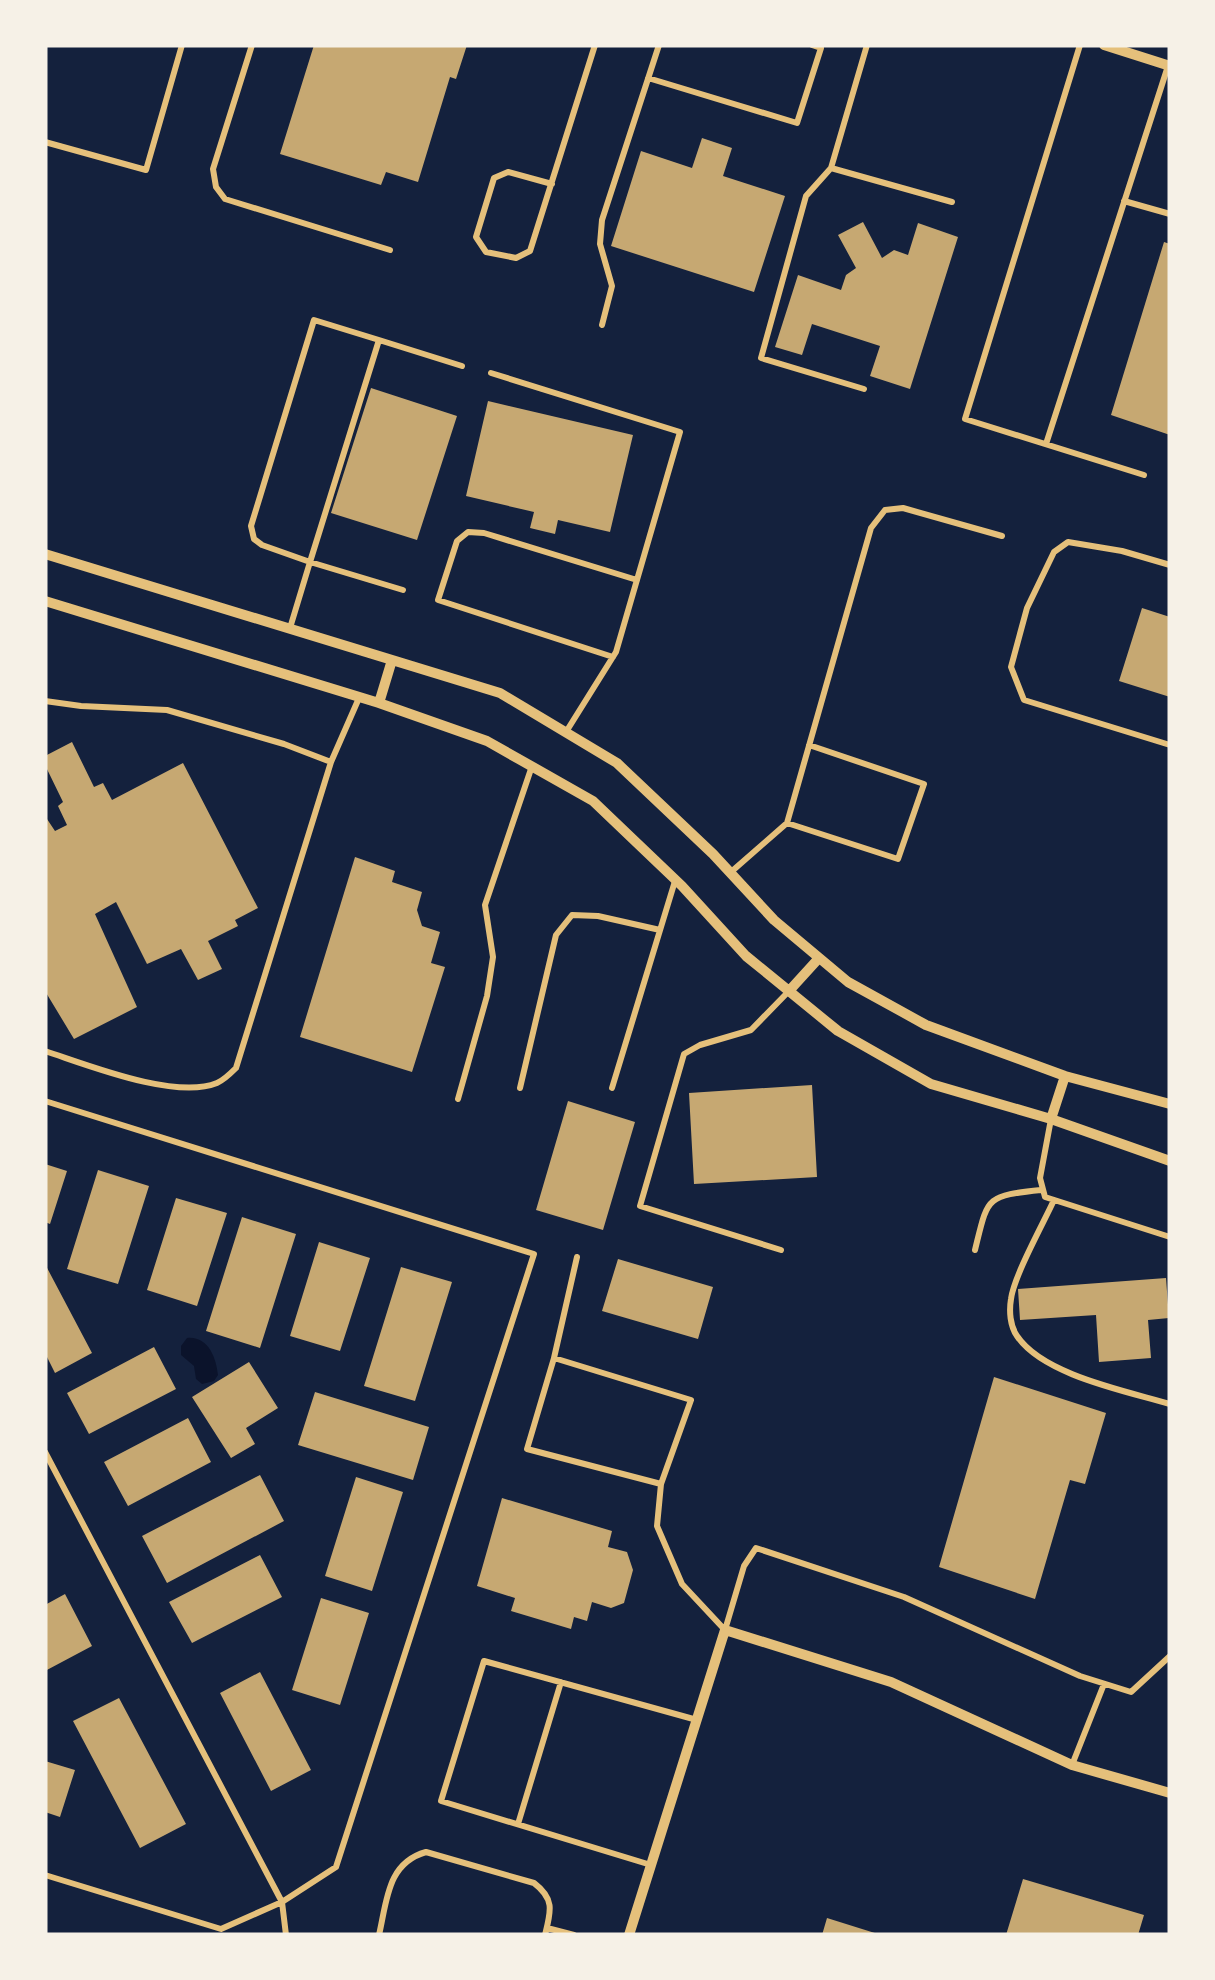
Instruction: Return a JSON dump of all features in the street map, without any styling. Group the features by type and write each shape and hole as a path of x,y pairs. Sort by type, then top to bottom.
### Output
{"street":[{"path":"1104,45 1169,66"},
{"path":"45,554 500,692 618,763 774,920 848,982 926,1025 1064,1076 1170,1104"},
{"path":"45,601 379,703 488,742 593,801 675,879 746,956 838,1031 931,1084 1170,1161"},
{"path":"379,703 392,660"},
{"path":"788,991 819,958"},
{"path":"1051,1120 1064,1076"},
{"path":"628,1935 725,1630 891,1682 1072,1765 1170,1793"}],"lane":[{"path":"45,142 146,170 182,45"},
{"path":"252,45 214,169 216,187 225,199 390,250"},
{"path":"552,184 508,172 494,178 476,237 486,252 516,258 530,251 552,184 595,45"},
{"path":"602,326 612,286 600,244 602,220 658,45"},
{"path":"648,78 796,123 821,48 812,45"},
{"path":"864,389 761,358 806,196 831,168 867,45"},
{"path":"1080,45 965,418 1144,476"},
{"path":"1046,444 1169,66"},
{"path":"831,168 952,202"},
{"path":"1124,201 1170,214"},
{"path":"403,590 262,545 254,539 251,526 314,320 462,366"},
{"path":"290,629 379,340"},
{"path":"491,374 680,432 614,657 566,732"},
{"path":"730,872 787,823 871,528 885,510 903,508 1002,536"},
{"path":"614,657 438,600 456,541 468,532 484,532 637,580"},
{"path":"1170,565 1122,551 1068,542 1054,552 1027,608 1011,667 1024,700 1170,744"},
{"path":"45,1051 182,1089 220,1082 236,1068 332,762 360,697"},
{"path":"45,700 81,706 167,710 332,762"},
{"path":"787,823 898,859 924,784 809,746"},
{"path":"458,1100 494,957 486,906 532,766"},
{"path":"612,1088 675,879"},
{"path":"520,1088 556,935 572,915 598,916 660,930"},
{"path":"781,1250 640,1206 684,1054 700,1045 751,1030 788,991"},
{"path":"45,1101 534,1254 336,1867 282,1902 221,1929 45,1875"},
{"path":"1051,1120 1040,1178 1045,1197 1170,1236"},
{"path":"975,1250 985,1208 993,1200 1010,1193 1042,1190"},
{"path":"1054,1200 1011,1296 1016,1336 1040,1360 1170,1404"},
{"path":"578,1257 527,1449 661,1484"},
{"path":"554,1358 692,1400 661,1484 657,1526 682,1584 725,1630"},
{"path":"45,1452 282,1902 286,1935"},
{"path":"725,1630 744,1566 756,1548 904,1597 1080,1676 1131,1692 1170,1656"},
{"path":"651,1864 441,1801 484,1661 696,1720"},
{"path":"518,1824 561,1682"},
{"path":"1072,1765 1104,1684"},
{"path":"379,1935 398,1868 411,1856 426,1852 534,1883 547,1892 551,1904 546,1932 574,1935"}],"water":[{"path":"187,1338 200,1340 210,1349 218,1375 214,1381 202,1384 196,1379 194,1366 181,1355"}],"building":[{"path":"314,45 467,45 456,79 450,77 418,182 386,172 381,185 280,154"},
{"path":"702,138 732,148 723,176 785,196 754,292 611,246 641,151 692,168"},
{"path":"863,222 882,258 894,250 908,255 918,223 958,237 910,389 870,376 880,346 812,324 802,355 775,347 798,275 841,290 846,275 856,268 838,235"},
{"path":"1164,242 1170,244 1170,435 1111,415"},
{"path":"371,388 457,416 417,540 331,513"},
{"path":"488,401 633,435 610,532 558,520 555,534 530,528 534,512 466,496"},
{"path":"1142,608 1170,617 1170,697 1119,681"},
{"path":"72,742 94,787 103,783 112,800 183,763 258,908 235,920 238,926 208,941 222,969 198,980 181,949 147,964 116,902 95,914 137,1007 74,1039 45,991 45,816 55,831 67,825 58,806 63,802 45,765 45,756"},
{"path":"355,857 395,871 392,882 422,892 417,910 422,926 440,932 431,963 445,967 412,1072 300,1037"},
{"path":"812,1085 817,1177 694,1184 689,1093"},
{"path":"568,1101 635,1122 603,1230 536,1210"},
{"path":"45,1164 67,1171 50,1224 45,1222"},
{"path":"98,1170 149,1186 118,1284 67,1269"},
{"path":"176,1198 227,1213 197,1306 147,1290"},
{"path":"242,1217 296,1234 260,1348 206,1331"},
{"path":"319,1242 370,1258 340,1351 290,1336"},
{"path":"618,1259 713,1287 698,1339 602,1311"},
{"path":"45,1264 92,1353 55,1373 45,1353"},
{"path":"401,1267 452,1282 415,1401 364,1386"},
{"path":"1166,1278 1169,1318 1148,1320 1151,1358 1099,1362 1096,1315 1020,1320 1018,1289"},
{"path":"154,1347 176,1389 89,1434 67,1393"},
{"path":"249,1362 278,1408 246,1428 255,1444 231,1458 192,1397"},
{"path":"994,1377 1106,1413 1085,1484 1070,1480 1035,1599 939,1567"},
{"path":"315,1392 429,1427 413,1480 298,1445"},
{"path":"188,1418 211,1462 128,1506 104,1462"},
{"path":"260,1475 284,1521 167,1583 142,1536"},
{"path":"356,1477 403,1492 372,1591 325,1576"},
{"path":"502,1498 612,1531 608,1547 627,1552 633,1570 624,1603 611,1608 592,1602 587,1621 574,1617 571,1629 511,1611 515,1598 477,1586"},
{"path":"260,1555 282,1597 192,1643 169,1602"},
{"path":"65,1594 92,1646 45,1671 45,1605"},
{"path":"321,1598 369,1613 340,1705 292,1690"},
{"path":"260,1672 311,1770 271,1791 220,1693"},
{"path":"119,1698 186,1824 140,1848 73,1721"},
{"path":"45,1761 75,1770 60,1817 45,1812"},
{"path":"1023,1879 1144,1915 1138,1935 1006,1935"},
{"path":"827,1918 878,1934 878,1935 822,1935"}]}
